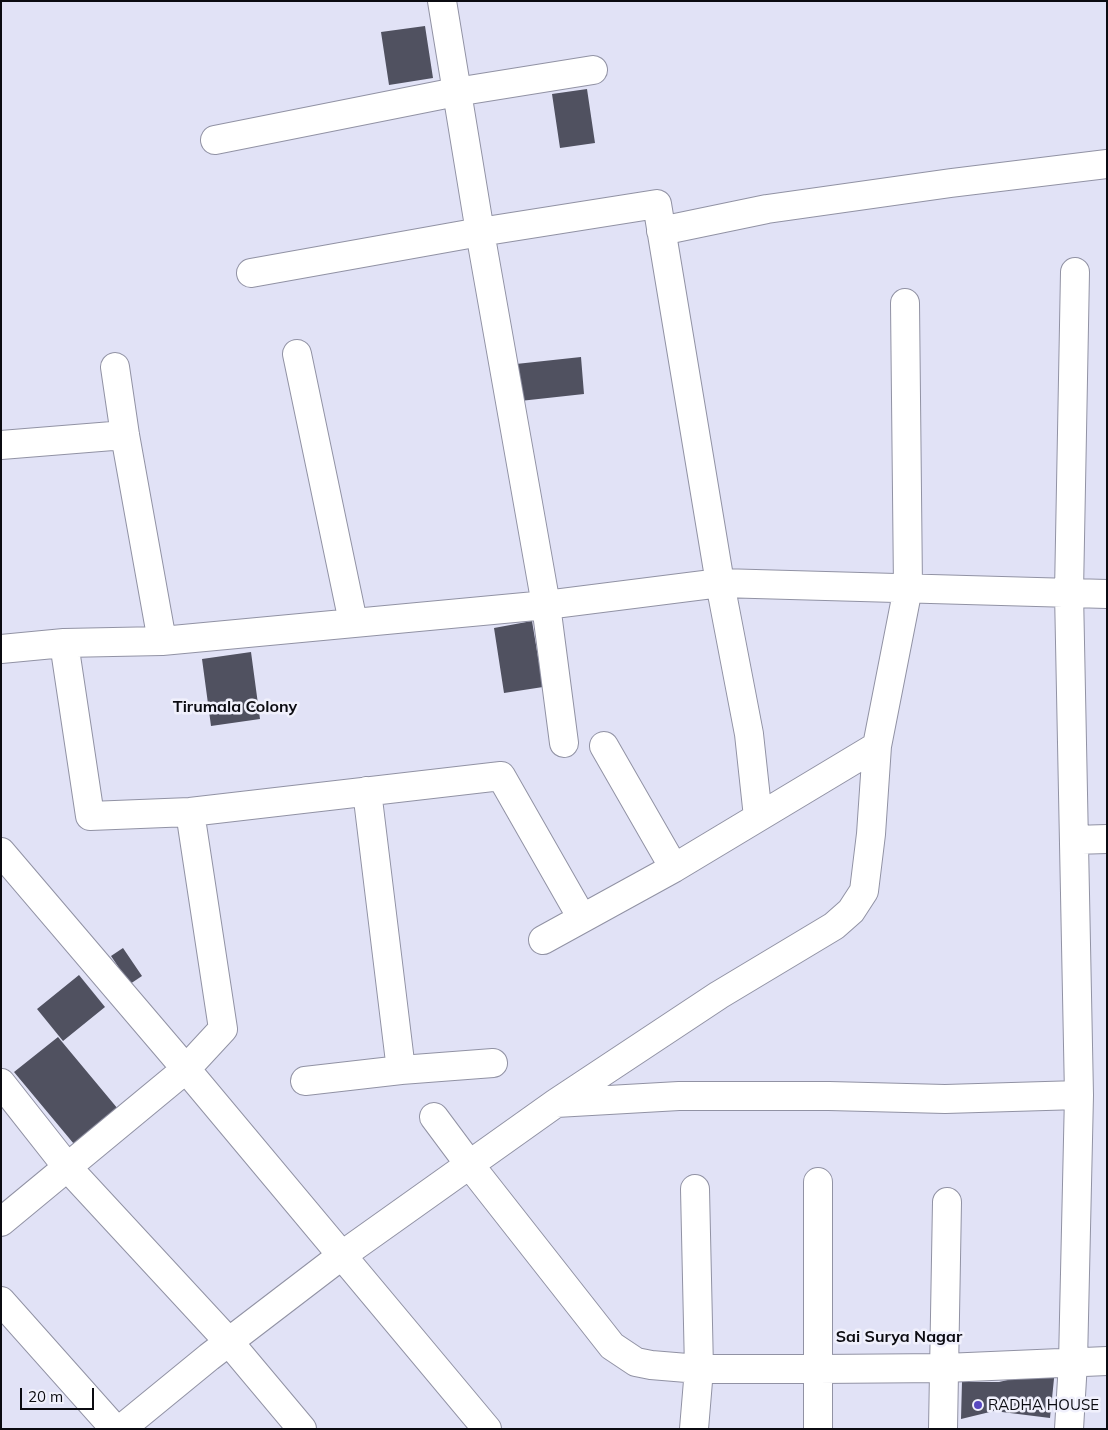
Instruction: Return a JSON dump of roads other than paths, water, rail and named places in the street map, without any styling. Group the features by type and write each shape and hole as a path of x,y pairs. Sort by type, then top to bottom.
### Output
{"street":[{"path":"442,1 480,232 546,605 564,743"},
{"path":"215,140 456,92 593,70"},
{"path":"661,231 767,209 951,183 1107,164"},
{"path":"251,273 480,232 657,204 720,584 749,734 758,817"},
{"path":"1069,1429 1073,1362 1079,1095 1069,592 1075,272"},
{"path":"120,1429 341,1256 469,1164 556,1103 719,996 834,926 851,911 864,891 871,834 877,746 908,588 905,303"},
{"path":"297,354 353,622"},
{"path":"115,367 162,641"},
{"path":"1,445 125,434"},
{"path":"1,649 64,643 162,641 546,605 720,584 1107,594"},
{"path":"64,643 90,816 190,812 501,776 582,918"},
{"path":"604,746 674,868"},
{"path":"543,940 674,868 877,746"},
{"path":"367,791 401,1070"},
{"path":"1,1222 186,1069 223,1029 190,812"},
{"path":"1074,840 1107,839"},
{"path":"1,852 186,1069 487,1429"},
{"path":"305,1081 401,1070 493,1063"},
{"path":"1,1083 68,1168 229,1342 302,1429"},
{"path":"556,1103 679,1096 829,1096 945,1099 1079,1095"},
{"path":"434,1117 612,1346 636,1362 699,1369 818,1369 945,1368 1107,1361"},
{"path":"818,1182 818,1429"},
{"path":"694,1429 699,1369 696,1189"},
{"path":"943,1429 947,1202"},
{"path":"1,1301 115,1429"}],"place":[{"name":"RADHA HOUSE","path":"978,1405"}],"district":[{"name":"Tirumala Colony","path":"235,707"},
{"name":"Sai Surya Nagar","path":"899,1337"}]}
